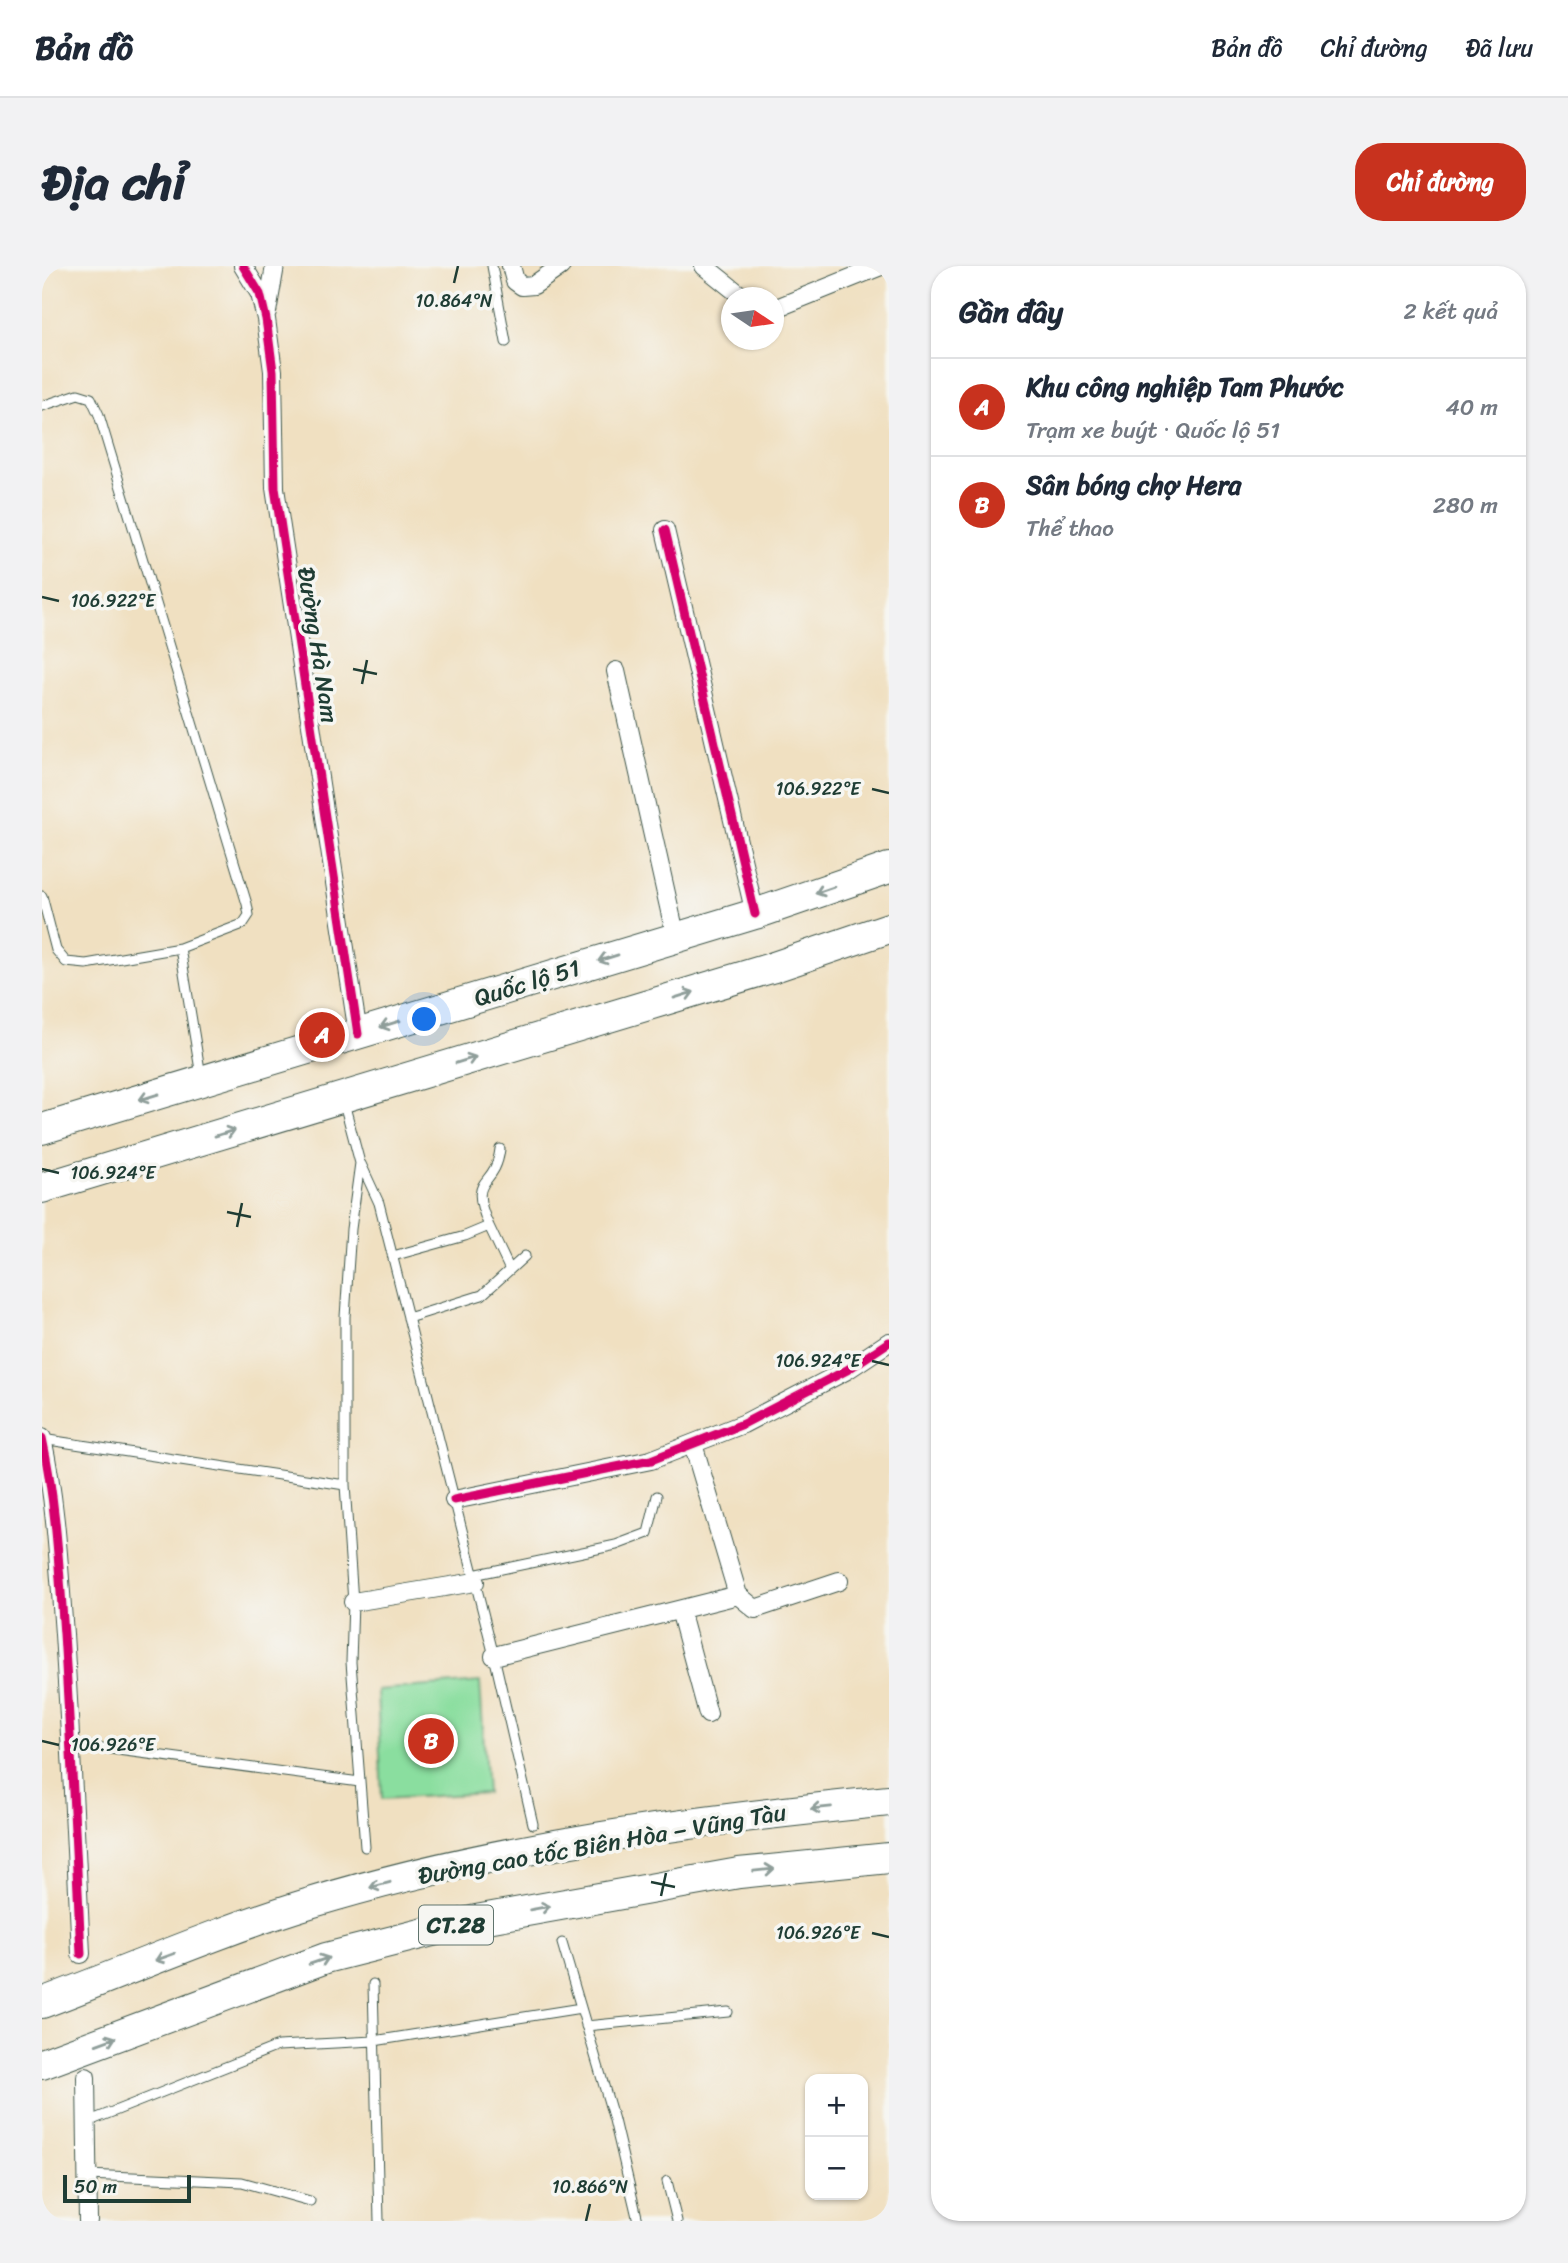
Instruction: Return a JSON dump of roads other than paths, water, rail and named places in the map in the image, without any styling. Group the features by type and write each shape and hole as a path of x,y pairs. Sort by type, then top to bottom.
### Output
{"highway":[{"name":"Quốc lộ 51","path":"42,1129 755,914 889,867"},
{"path":"42,1188 771,968 889,928"},
{"name":"Đường cao tốc Biên Hòa – Vũng Tàu","path":"42,2003 309,1903 463,1863 728,1817 889,1801"},
{"name":"CT.28","path":"42,2064 326,1958 476,1920 739,1873 889,1858"}],"street":[{"name":"Đường Hà Nam","path":"243,266 260,293 266,319 273,372 275,488 358,1034"},
{"path":"266,319 275,266"},
{"path":"511,266 515,281 523,286 534,285 561,266"},
{"path":"704,266 730,287"},
{"path":"784,305 881,266"},
{"path":"665,530 755,914"},
{"path":"616,671 676,937"},
{"path":"454,1500 651,1460 743,1424 847,1370 889,1342"},
{"path":"42,1438 50,1474 57,1543 72,1744 81,1954"},
{"path":"693,1444 738,1595 755,1609 839,1581"},
{"path":"353,1602 474,1578"},
{"path":"494,1656 738,1595"},
{"path":"680,1610 708,1714"},
{"path":"86,2077 88,2221"}],"lane":[{"path":"492,266 506,342"},
{"path":"42,406 78,394 91,398 99,415 249,915 243,925 180,948 86,964 66,962 56,950 42,896"},
{"path":"180,948 202,1081"},
{"path":"342,1098 360,1163 379,1203 393,1256 494,1656 533,1824"},
{"path":"500,1149 498,1165 482,1184 478,1195 509,1268"},
{"path":"360,1163 351,1229 345,1317 345,1485 353,1602 351,1661 365,1847"},
{"path":"393,1256 465,1236 489,1226"},
{"path":"408,1318 482,1295 525,1256"},
{"path":"42,1438 345,1485"},
{"path":"474,1578 616,1545 648,1533 657,1496"},
{"path":"72,1744 360,1782"},
{"path":"562,1943 638,2221"},
{"path":"373,1984 379,2221"},
{"path":"87,2122 278,2046 374,2041 581,2008"},
{"path":"586,2026 727,2012"},
{"path":"88,2175 242,2182 310,2201"},
{"path":"667,2180 677,2221"}],"place":[{"name":"Khu công nghiệp Tam Phước","path":"322,1035"},
{"name":"Sân bóng chợ Hera","path":"431,1741"}]}
